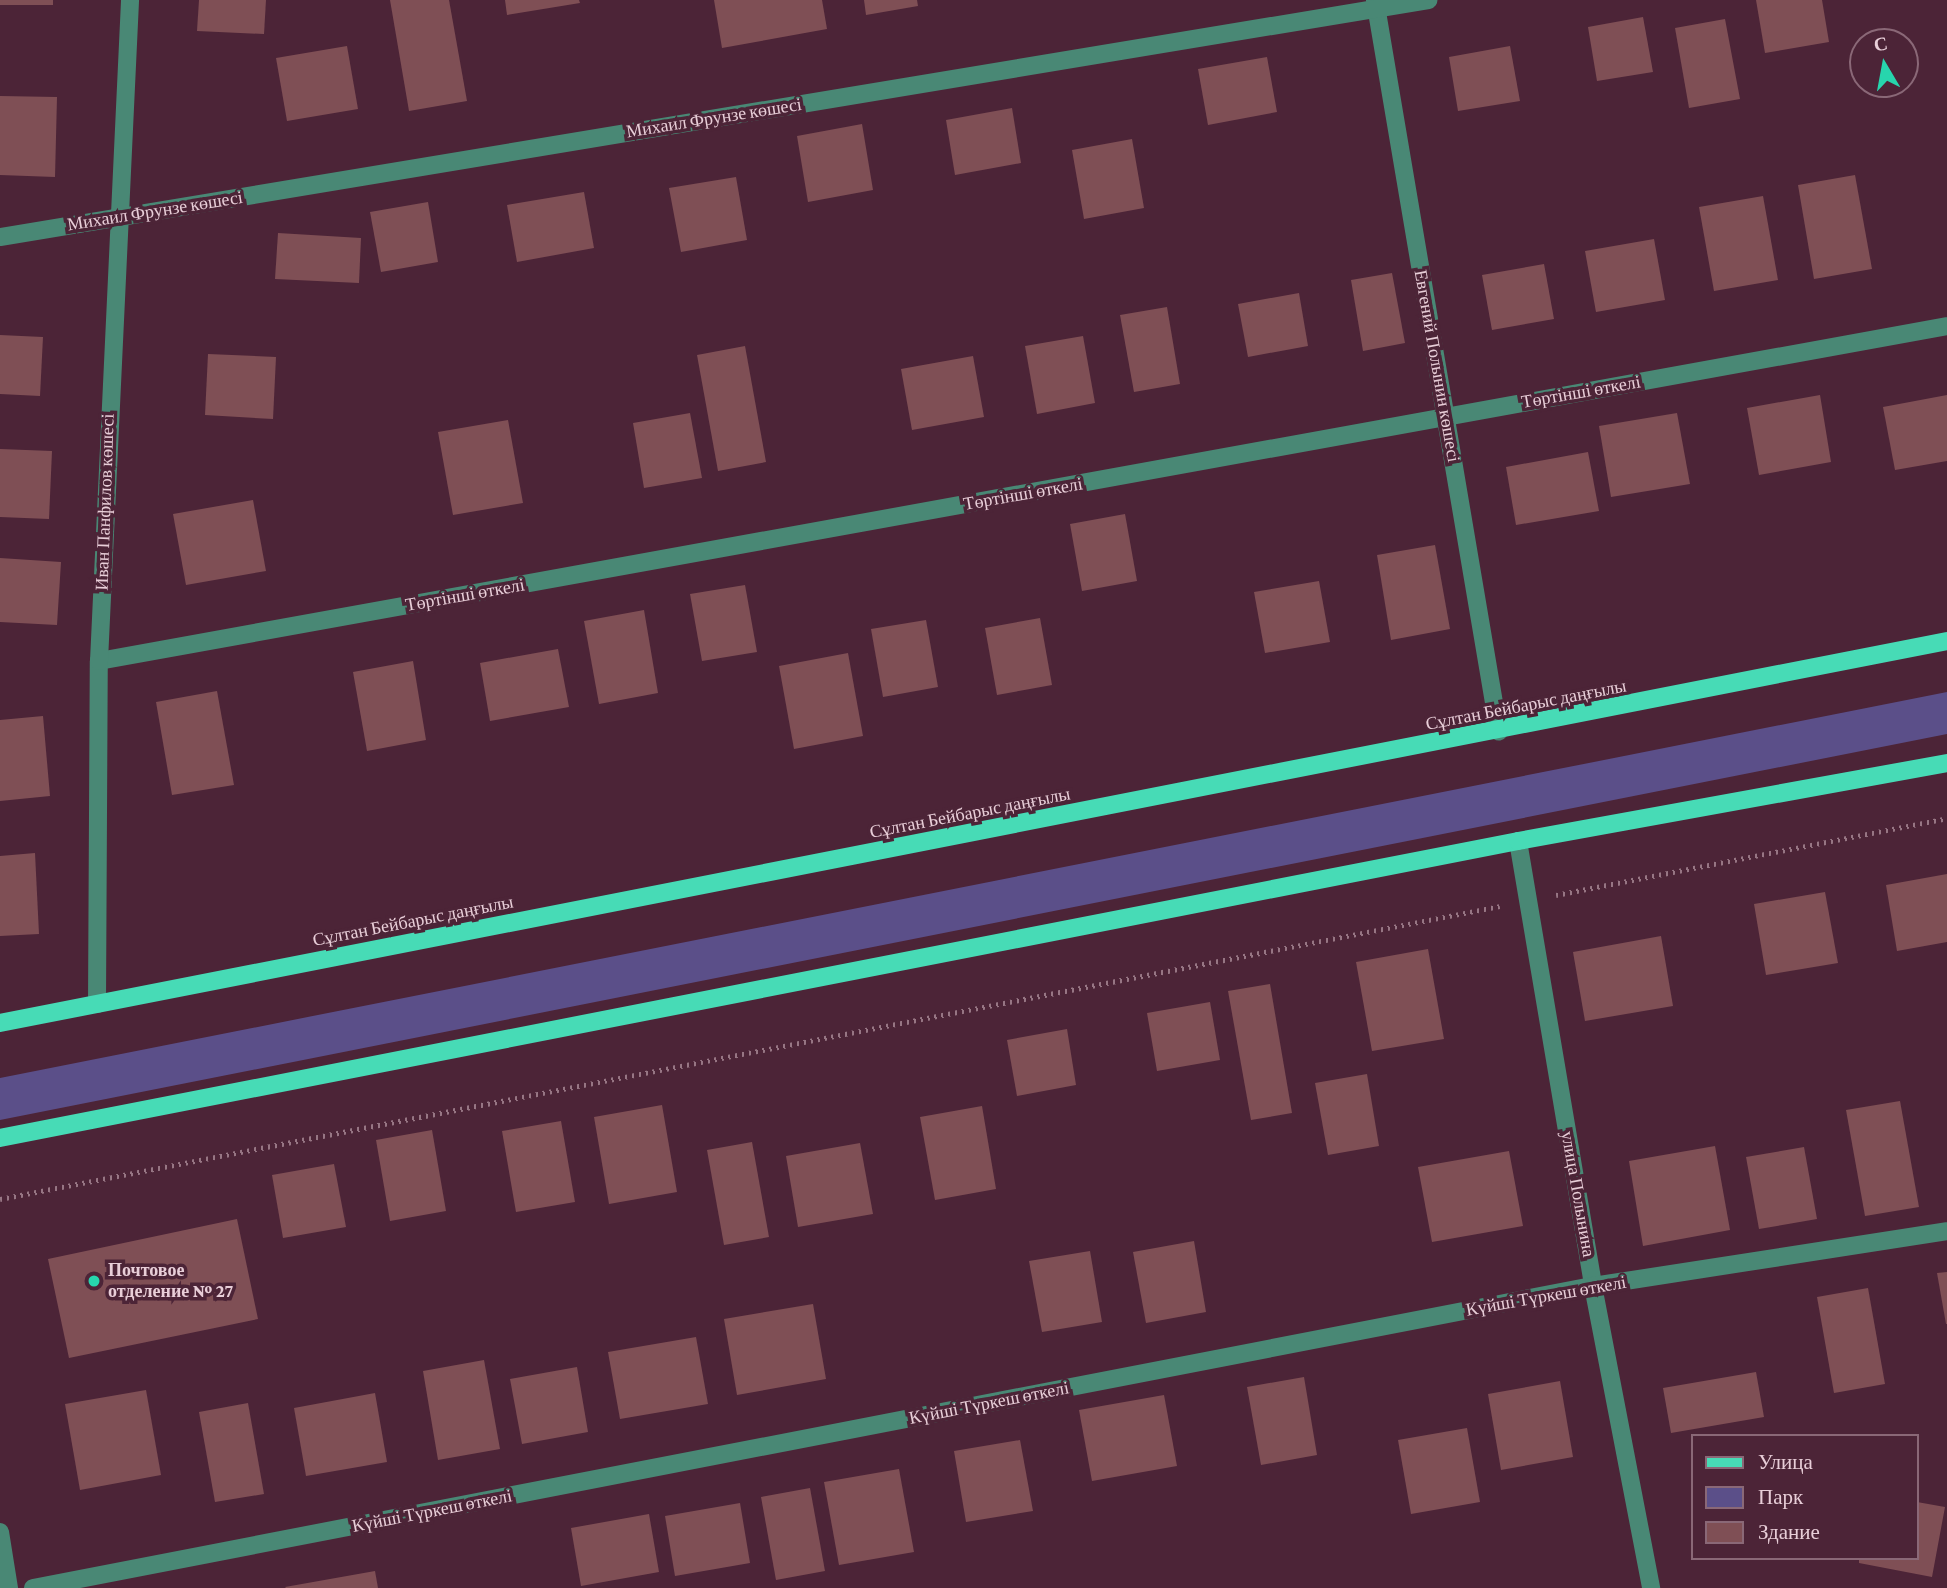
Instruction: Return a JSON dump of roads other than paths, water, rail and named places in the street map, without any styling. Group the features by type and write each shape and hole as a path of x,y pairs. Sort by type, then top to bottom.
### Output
{"main road":[{"name":"Сұлтан Бейбарыс даңғылы","path":"0,1023 1499,732 1947,641"},
{"path":"0,1138 1518,841 1947,763"}],"street":[{"name":"Иван Панфилов көшесі","path":"97,1004 99,661 117,217 130,0"},
{"name":"Михаил Фрунзе көшесі","path":"0,237 1376,4 1428,0"},
{"name":"Евгений Полынин көшесі","path":"1376,4 1499,732"},
{"name":"Төртінші өткелі","path":"99,661 1947,326"},
{"name":"улица Полынина","path":"1518,841 1593,1286 1651,1588"},
{"name":"Күйші Түркеш өткелі","path":"33,1588 1593,1286 1947,1231"},
{"path":"0,1532 9,1588"}],"place":[{"name":"Почтовое отделение № 27","path":"94,1281"}]}
